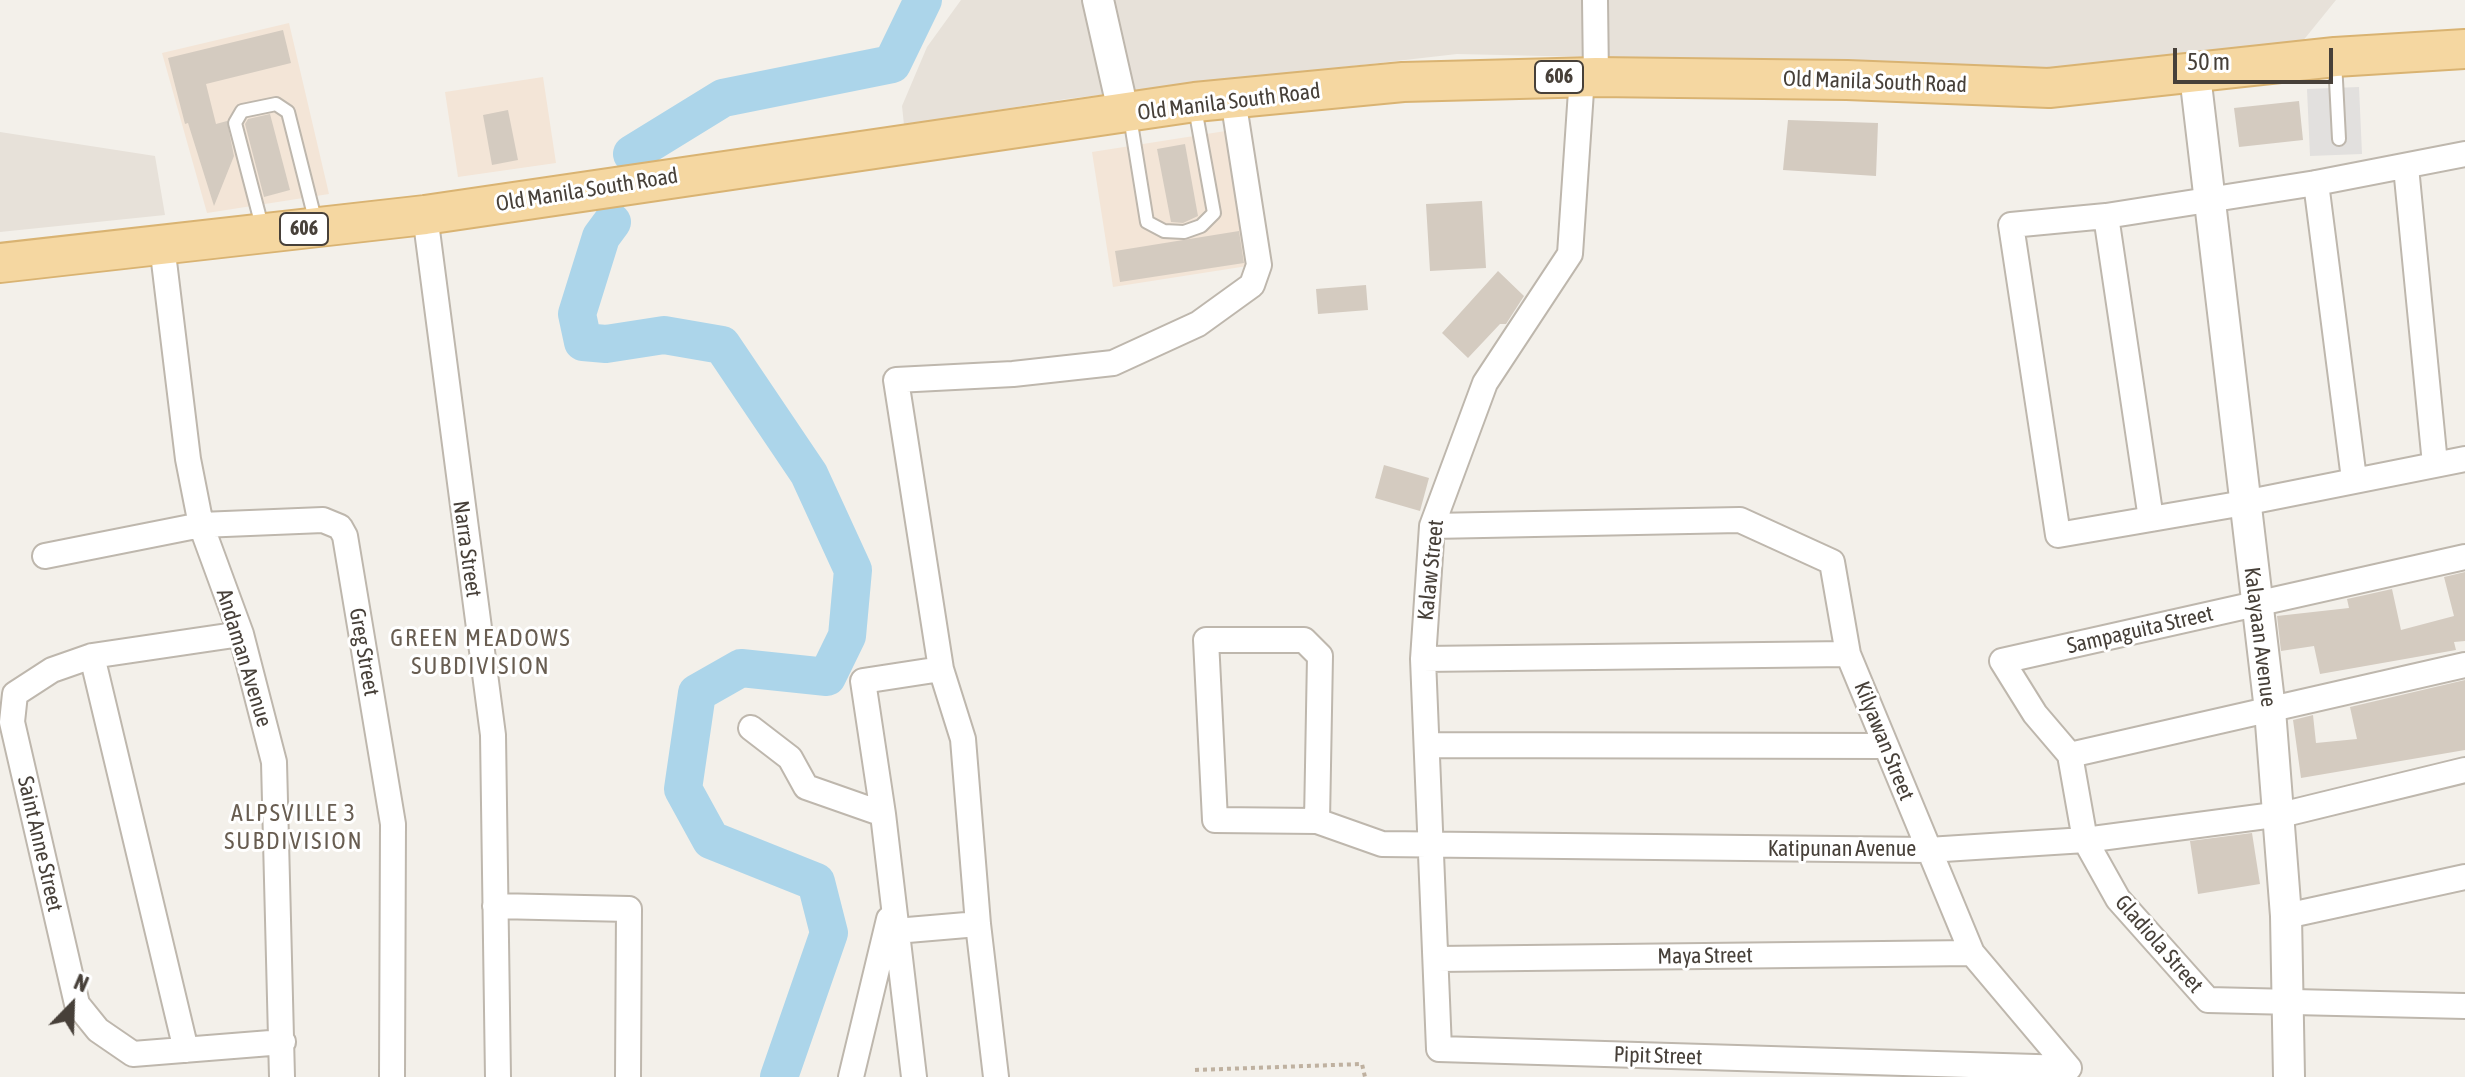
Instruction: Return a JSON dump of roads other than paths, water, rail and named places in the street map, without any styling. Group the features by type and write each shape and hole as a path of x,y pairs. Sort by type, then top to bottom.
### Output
{"main road":[{"name":"Old Manila South Road","path":"0,263 425,215 658,178 1195,102 1418,81 1589,76 1847,80 2049,88 2195,75 2335,57 2465,49"}],"street":[{"path":"1098,0 1127,114"},
{"name":"Kalaw Street","path":"1439,1049 1423,659 1432,526 1485,383 1570,254 1595,0"},
{"name":"Kalayaan Avenue","path":"2195,75 2212,198 2255,603 2270,710 2286,916 2285,1000 2289,1077"},
{"path":"996,1077 978,924 963,739 941,669 896,380 1013,374 1113,363 1198,324 1252,285 1259,265 1233,99"},
{"path":"2465,154 2316,183 2106,216 2011,225 2058,535 2244,503 2465,459"},
{"path":"2406,167 2435,464"},
{"path":"2316,183 2354,479"},
{"name":"Narra Street","path":"425,215 493,735 498,1077"},
{"path":"2106,216 2151,519"},
{"name":"Andaman Avenue","path":"162,245 188,459 201,525 241,634 274,762 282,1077"},
{"name":"Greg Street","path":"45,556 201,525 323,520 340,527 345,536 393,824 392,1077"},
{"name":"Kilyawan Street","path":"1432,526 1740,520 1832,562 1848,654 1972,953 2069,1068"},
{"name":"Sampaguita Street","path":"2070,755 2035,714 2002,661 2465,557"},
{"name":"Saint Anne Street","path":"241,634 92,656 52,670 15,694 12,722 77,1004 98,1030 133,1054 283,1042"},
{"name":"Katipunan Avenue","path":"1317,821 1320,656 1304,640 1206,640 1215,820 1317,821 1382,844 1928,850 2085,840 2279,814 2465,770"},
{"path":"1423,659 1848,654"},
{"path":"92,656 186,1050"},
{"path":"2070,755 2465,665"},
{"path":"914,1077 883,814 863,681 941,669"},
{"path":"751,728 790,758 806,787 883,814"},
{"path":"1427,745 1886,746"},
{"name":"Gladiola Street","path":"2070,755 2085,840 2118,899 2208,1000 2465,1006"},
{"path":"2286,916 2465,877"},
{"path":"851,1077 893,902"},
{"path":"495,906 629,909 628,1077"},
{"path":"896,931 978,924"},
{"name":"Maya Street","path":"1437,959 1972,953"},
{"name":"Pipit Street","path":"1439,1049 2069,1068"}],"lane":[{"path":"2335,57 2339,139"},
{"path":"1127,114 1147,222 1164,231 1184,232 1201,226 1214,213 1195,102"},
{"path":"263,233 235,123 242,111 276,104 288,112 317,228"}],"waterway":[{"path":"632,154 723,98 892,64 923,0"},
{"path":"612,222 601,237 577,314 583,342 606,344 664,335 722,345 809,474 853,570 847,636 827,677 741,668 697,693 683,789 711,840 816,882 829,933 779,1077"}],"district":[{"name":"GREEN MEADOWS SUBDIVISION","path":"481,652"},
{"name":"ALPSVILLE 3 SUBDIVISION","path":"294,827"}]}
